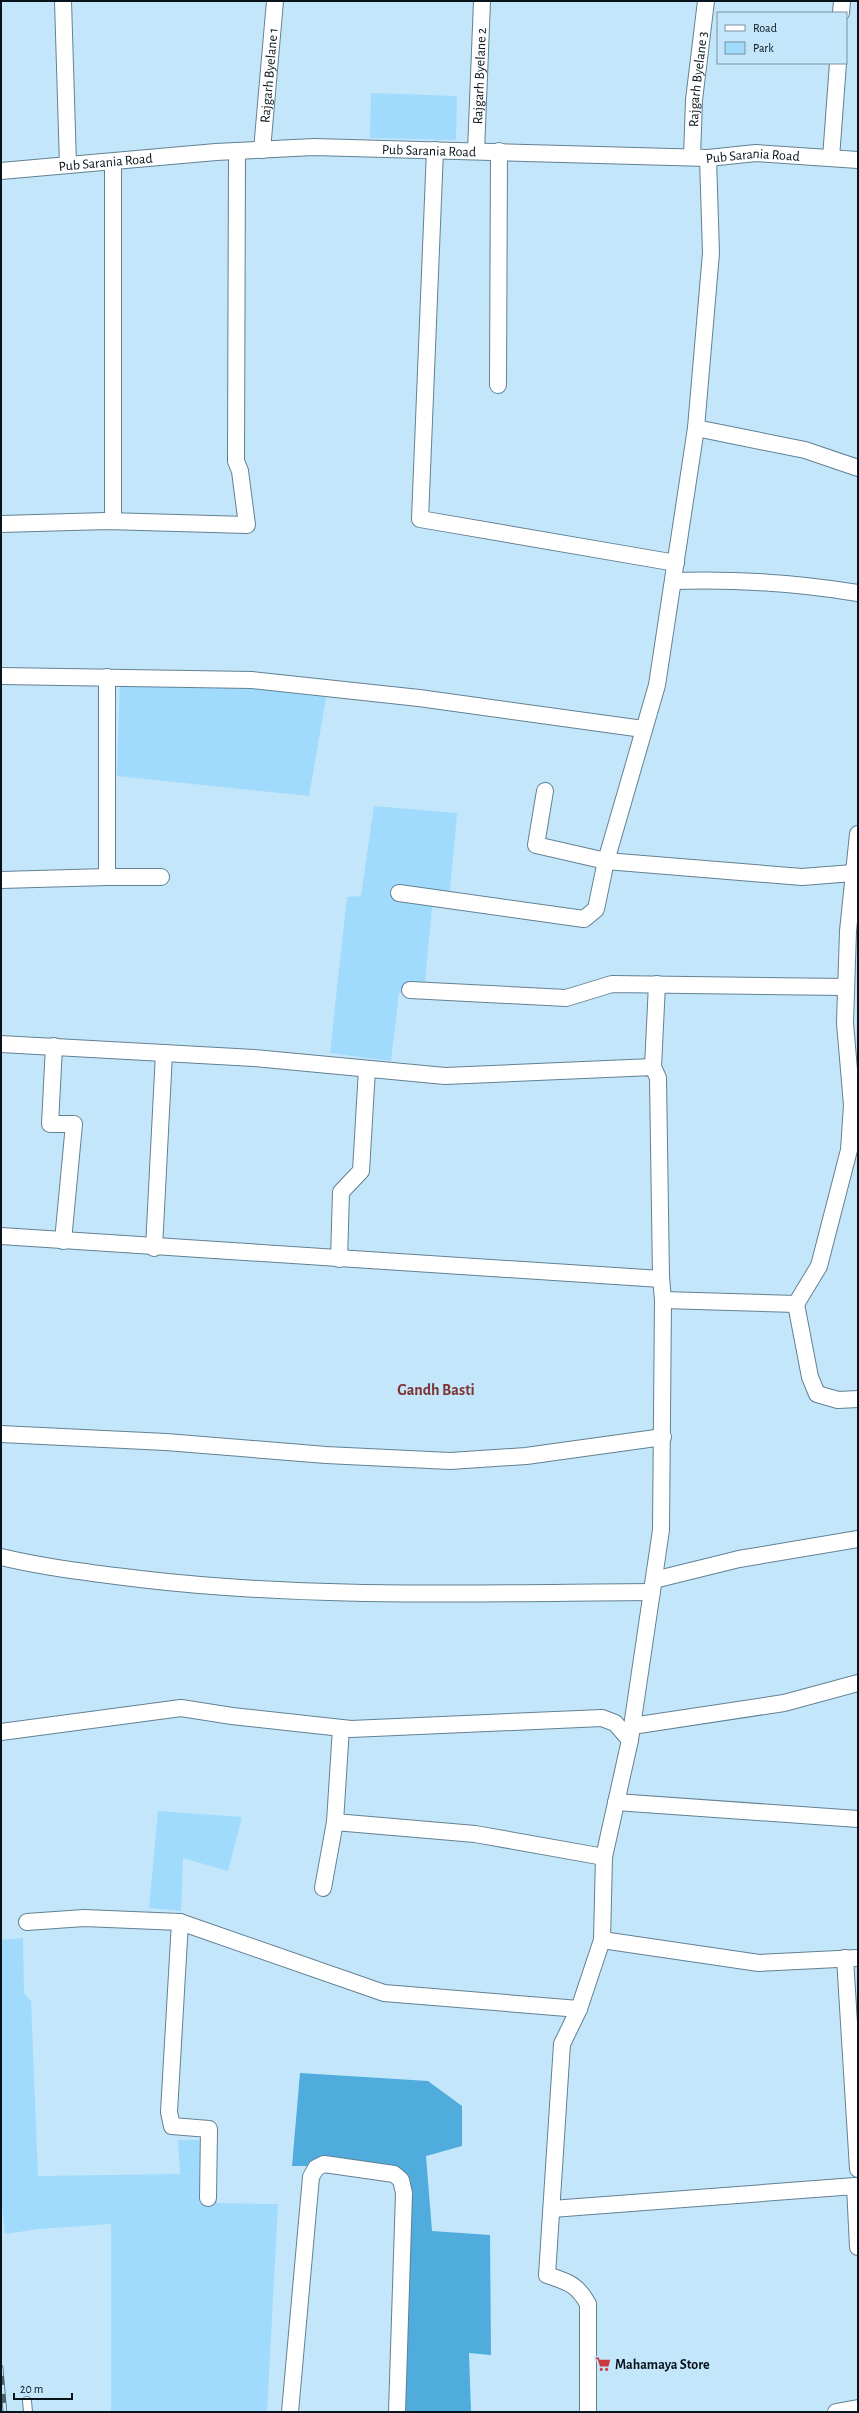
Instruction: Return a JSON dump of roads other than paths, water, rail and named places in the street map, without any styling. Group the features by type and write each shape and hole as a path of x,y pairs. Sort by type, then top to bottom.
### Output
{"street":[{"path":"62,1 68,165"},
{"name":"Rajgarh Byelane 1","path":"262,150 274,1"},
{"name":"Rajgarh Byelane 2","path":"476,151 482,1"},
{"name":"Rajgarh Byelane 3","path":"692,157 694,100 706,1"},
{"path":"841,12 842,1"},
{"path":"831,158 838,64"},
{"name":"Pub Sarania Road","path":"1,172 237,151 314,147 708,158 756,153 858,160"},
{"path":"435,150 420,519 676,563"},
{"path":"1,524 113,521 247,525 240,471 236,461 237,151"},
{"path":"498,385 500,151"},
{"path":"400,893 584,920 596,909 606,861 657,685 676,563 696,428 711,253 708,158"},
{"path":"113,162 113,521"},
{"path":"696,428 805,450 858,468"},
{"path":"673,581 720,580 820,587 858,593"},
{"path":"1,676 252,680 419,698 643,730"},
{"path":"107,677 107,877"},
{"path":"544,791 536,845 606,861 802,877 853,873"},
{"path":"858,834 848,931 846,987 845,1023 852,1105 849,1150 819,1266 796,1304 810,1377 817,1394 838,1400 858,1399"},
{"path":"1,880 107,877 161,878"},
{"path":"410,990 566,998 612,984 846,987"},
{"path":"588,2412 588,2304 580,2290 547,2275 562,2044 579,2009 602,1940 604,1857 631,1733 661,1530 663,1300 661,1279 658,1078 653,1067 657,984"},
{"path":"1,1044 254,1058 445,1076 653,1067"},
{"path":"54,1046 50,1124 74,1124 63,1241"},
{"path":"154,1248 164,1053"},
{"path":"339,1259 341,1192 361,1171 367,1069"},
{"path":"1,1236 154,1248 661,1279"},
{"path":"663,1300 796,1304"},
{"path":"1,1434 166,1442 326,1455 450,1461 526,1456 663,1437"},
{"path":"1,1557 45,1568 211,1587 274,1591 653,1586 740,1559 858,1539"},
{"path":"1,1732 181,1708 232,1716 341,1728 602,1718 631,1733 784,1703 858,1683"},
{"path":"323,1888 335,1822 341,1728"},
{"path":"616,1802 858,1820"},
{"path":"335,1822 475,1834 604,1857"},
{"path":"26,1922 84,1918 180,1922 384,1993 579,2009"},
{"path":"180,1922 169,2112 172,2126 209,2128 208,2198"},
{"path":"602,1940 759,1963 852,1958 858,2169"},
{"path":"290,2412 311,2177 316,2168 324,2164 394,2174 402,2180 404,2192 397,2412"},
{"path":"552,2209 856,2185 858,2247"},
{"path":"836,2412 858,2408"}],"lane":[{"path":"27,2401 28,2412"}],"railway":[{"path":"1,2367 5,2412"}],"place":[{"name":"Mahamaya Store","path":"603,2364"}],"district":[{"name":"Gandh Basti","path":"436,1389"}]}
